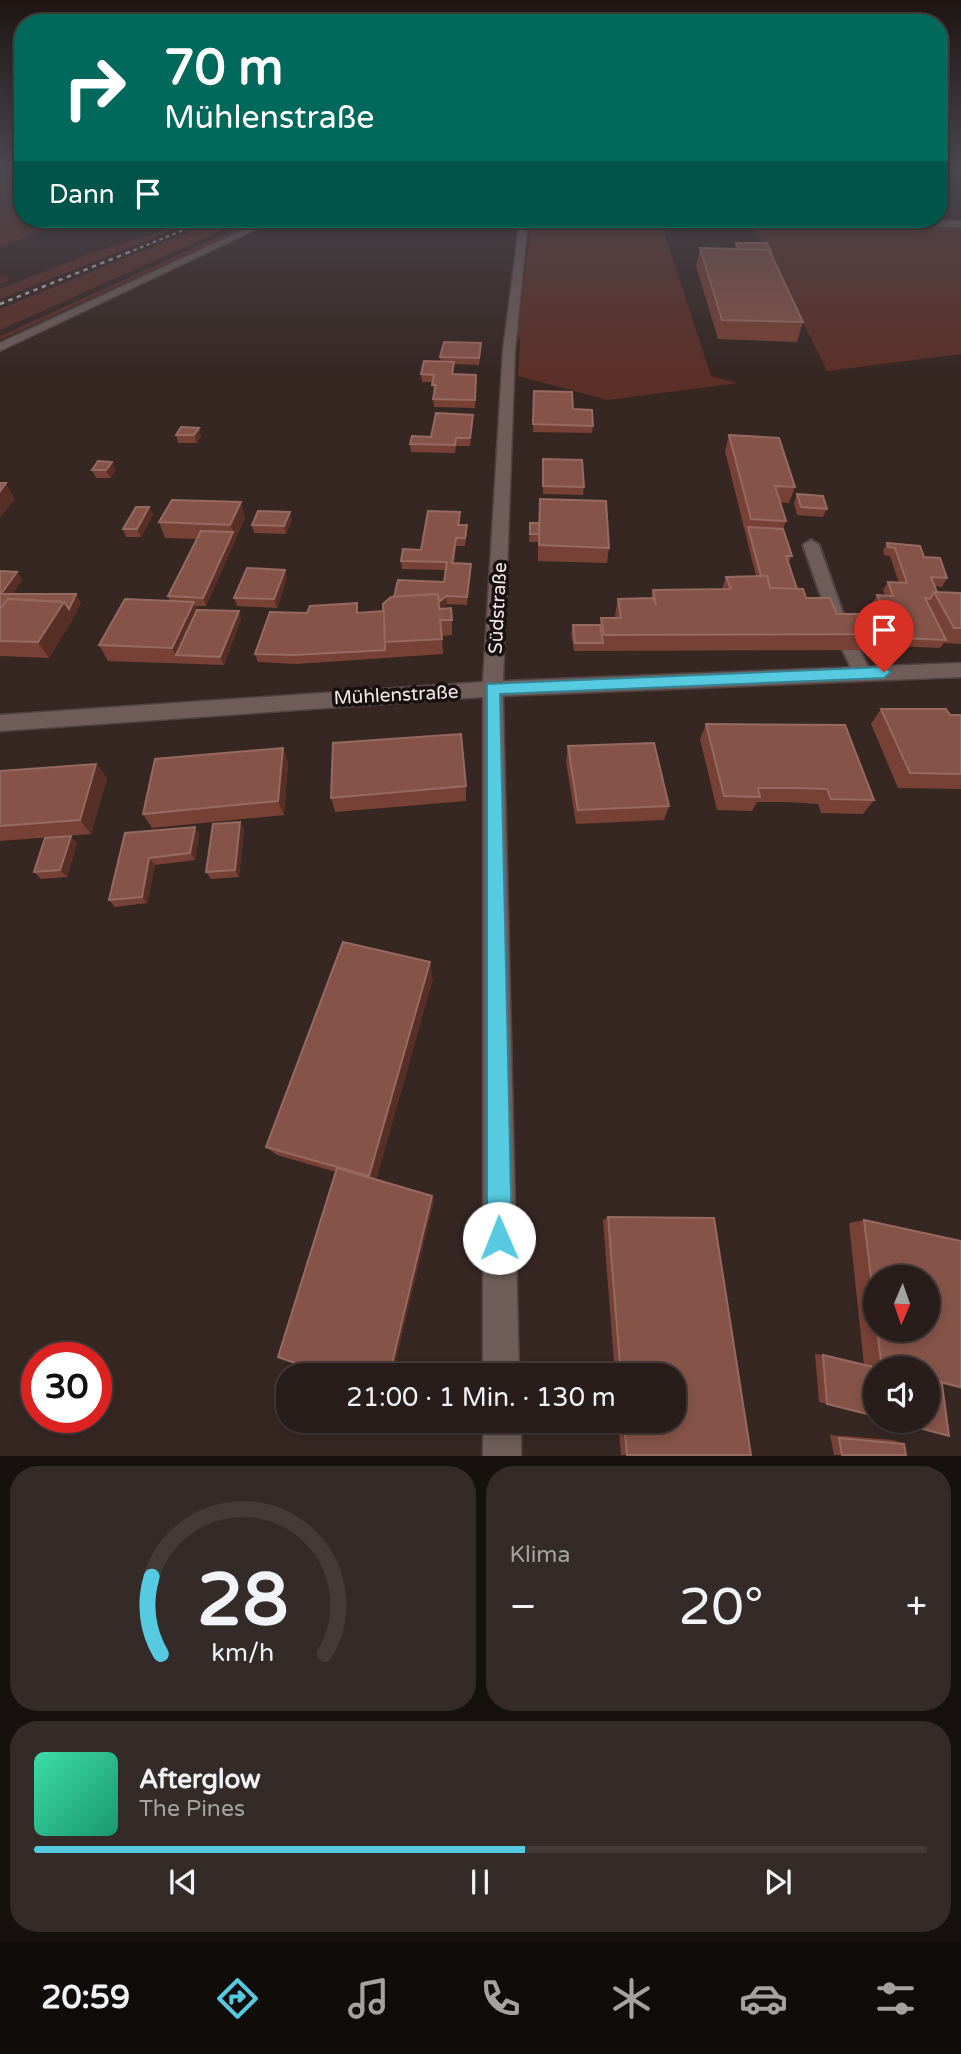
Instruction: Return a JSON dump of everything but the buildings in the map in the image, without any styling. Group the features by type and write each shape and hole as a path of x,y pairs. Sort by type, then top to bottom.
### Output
{"street":[{"path":"0,347 236,237"},
{"name":"Südstraße","path":"501,1363 493,688 509,350 522,237"},
{"name":"Mühlenstraße","path":"0,723 244,703 493,688 961,670"},
{"path":"502,1433 502,1455"}],"lane":[{"path":"811,545 841,630"},
{"path":"851,649 862,673"}],"shaded area":[{"path":"0,237 27,237 0,247"},
{"path":"143,237 155,237 0,299 0,289 95,252"},
{"path":"177,237 208,237 0,330 0,309"},
{"path":"218,237 225,237 0,340 0,336"},
{"path":"529,237 666,237 711,376 738,383 608,400 518,376 520,340 517,335"},
{"path":"759,237 961,237 961,354 827,371"}],"railway":[{"path":"127,253 167,237"},
{"path":"0,304 132,251"}],"route":[{"path":"499,1238 493,688 884,672"}]}
